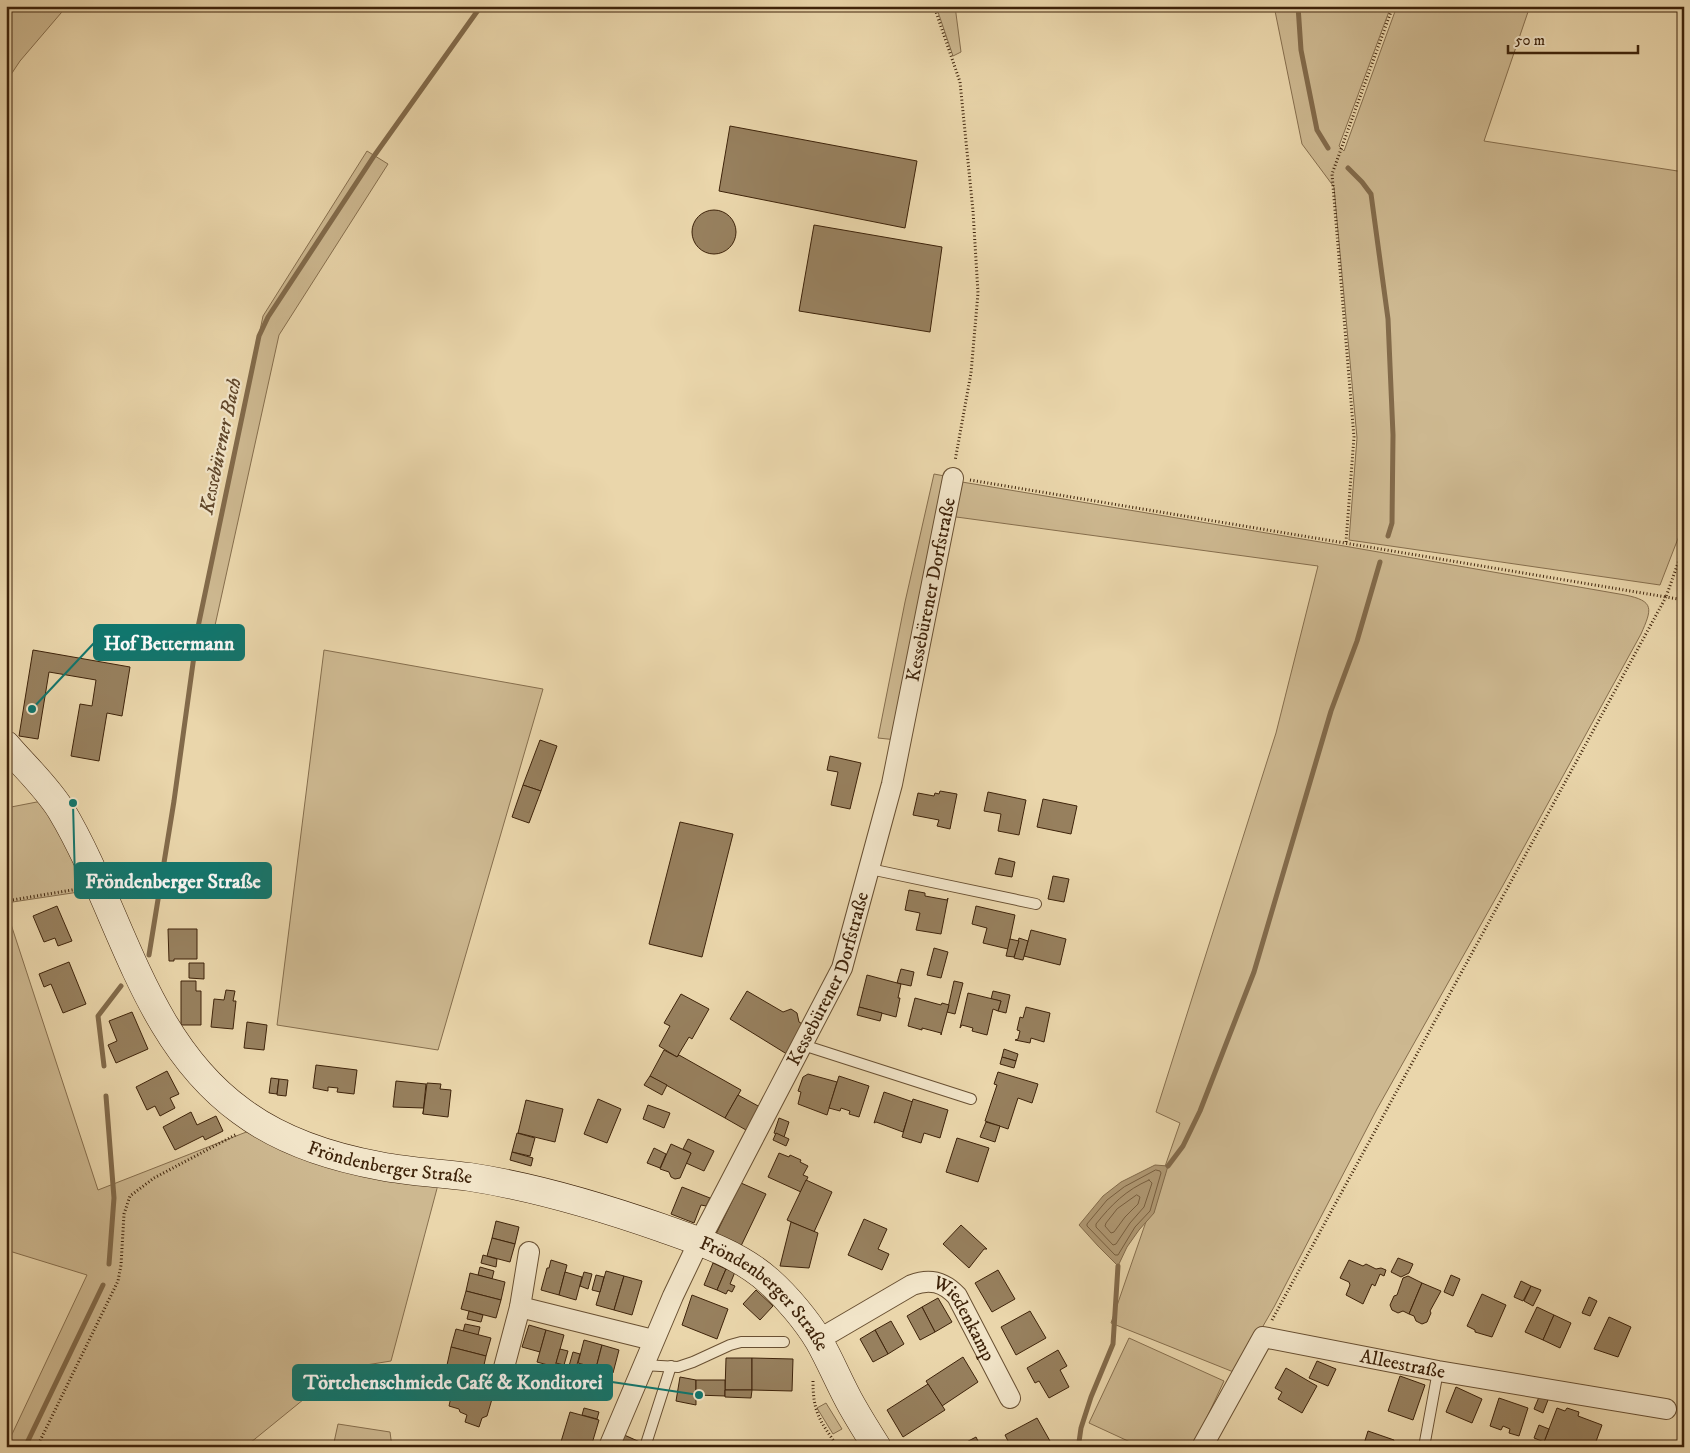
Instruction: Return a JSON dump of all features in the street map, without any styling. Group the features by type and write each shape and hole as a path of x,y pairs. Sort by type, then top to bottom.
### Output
{"main road":[{"name":"Fröndenberger Straße","path":"6,746 60,808 145,990 185,1057 209,1085 255,1121 288,1139 326,1152 380,1166 470,1178 533,1190 580,1202 700,1241 722,1251 751,1267 769,1281 789,1302 822,1347 851,1405 877,1447"}],"street":[{"name":"Kessebürener Dorfstraße","path":"609,1447 653,1340 700,1241 842,968 892,784 952,478"},
{"path":"502,1375 520,1307 529,1252"},
{"name":"Wiedenkamp","path":"822,1347 912,1285 920,1282 936,1282 944,1285 957,1296 1010,1398"},
{"path":"520,1307 653,1340"},
{"name":"Alleestraße","path":"1263,1337 1438,1371 1666,1409"},
{"path":"1202,1447 1263,1337"}],"lane":[{"path":"870,869 1036,904"},
{"path":"802,1045 971,1099"},
{"path":"643,1364 678,1366 693,1362 740,1342 784,1342"},
{"path":"645,1447 671,1366"},
{"path":"1424,1447 1438,1371"}],"path":[{"path":"934,6 960,82 973,211 978,293 971,373 952,478 1346,542 1684,600"},
{"path":"1346,542 1354,437 1332,174 1393,6"},
{"path":"1263,1337 1666,597 1684,546"},
{"path":"6,901 98,886"},
{"path":"37,1447 118,1280 121,1265 124,1214 130,1196 154,1178 238,1134 255,1121"},
{"path":"822,1347 813,1371 814,1400 819,1418 838,1447"}],"shaded area":[{"path":"6,6 67,6 20,61 6,82"},
{"path":"936,6 955,6 961,52 953,56"},
{"path":"1274,6 1391,6 1339,146 1344,151 1397,6 1530,6 1484,141 1684,172 1684,523 1660,585 1349,540 1357,438 1334,187 1302,144"},
{"path":"367,151 388,164 279,335 214,630 198,627 263,316"},
{"path":"934,474 950,477 897,740 878,738 905,602"},
{"path":"956,481 1625,595 1642,600 1648,607 1649,612 1641,634 1377,1109 1274,1307 1236,1373 1111,1323 1180,1123 1156,1112 1276,733 1318,566 949,516"},
{"path":"324,650 543,689 438,1050 277,1025"},
{"path":"47,800 92,890 6,903 6,808"},
{"path":"6,909 98,1190 254,1129 439,1181 391,1361 341,1369 245,1447 6,1447 87,1275 6,1250"},
{"path":"1129,1338 1224,1381 1193,1447 1141,1447 1089,1423"},
{"path":"826,1403 842,1429 833,1434 817,1408"},
{"path":"338,1424 390,1432 392,1447 333,1447"}],"water":[{"path":"1155,1165 1168,1166 1154,1213 1127,1247 1118,1266 1079,1225 1103,1196 1121,1182"}],"building":[{"path":"730,126 917,161 905,228 719,191"},
{"path":"718,210 730,216 735,224 735,240 730,248 722,253 710,254 698,248 693,240 692,228 698,216 706,211"},
{"path":"814,225 942,247 930,332 799,311"},
{"path":"33,650 130,667 122,716 107,713 99,761 71,756 80,704 92,706 96,680 49,672 38,739 19,736"},
{"path":"540,740 557,746 541,791 523,785"},
{"path":"830,756 861,763 850,809 831,805 838,772 827,770"},
{"path":"523,785 541,791 529,823 512,817"},
{"path":"940,791 957,794 950,829 937,826 939,820 913,815 918,793 934,796 935,793 939,794"},
{"path":"988,792 1026,800 1019,835 998,831 1001,814 984,811"},
{"path":"1043,799 1077,806 1071,834 1037,827"},
{"path":"680,822 733,834 702,957 649,944"},
{"path":"999,858 1015,862 1012,877 995,874"},
{"path":"1053,876 1069,879 1064,902 1048,899"},
{"path":"909,890 925,893 925,896 947,900 948,898 941,934 916,930 920,913 905,910"},
{"path":"57,906 72,941 58,946 55,938 44,942 33,916"},
{"path":"976,906 1015,915 1008,949 983,943 987,928 972,924"},
{"path":"168,929 197,929 197,959 174,959 174,961 169,961"},
{"path":"1031,930 1066,939 1060,965 1024,956"},
{"path":"1019,938 1028,941 1023,960 1014,958"},
{"path":"1010,939 1019,941 1014,957 1006,956"},
{"path":"934,948 948,952 941,978 927,975"},
{"path":"69,962 86,1004 63,1013 51,984 44,987 39,974"},
{"path":"189,963 204,963 204,979 189,978"},
{"path":"901,969 914,972 911,986 897,983"},
{"path":"867,975 901,984 896,1017 859,1007"},
{"path":"181,981 196,981 196,991 201,991 201,1025 181,1025"},
{"path":"954,981 963,983 955,1014 947,1012"},
{"path":"226,990 235,991 233,1001 236,1001 233,1029 211,1027 214,999 224,1000"},
{"path":"747,991 783,1012 791,1009 797,1013 799,1022 806,1026 790,1056 730,1019"},
{"path":"993,991 1010,995 1006,1013 998,1011 1001,1001 991,999"},
{"path":"968,993 1001,1001 998,1011 993,1009 987,1035 972,1031 973,1028 962,1025 960,1028"},
{"path":"681,994 709,1009 692,1039 689,1037 677,1057 659,1046 670,1026 664,1023"},
{"path":"915,998 941,1005 942,1003 949,1005 941,1035 941,1033 908,1026"},
{"path":"859,1007 882,1013 880,1021 857,1015"},
{"path":"1026,1007 1050,1013 1044,1042 1031,1038 1030,1043 1015,1040 1018,1039 1020,1031 1017,1030 1020,1017 1023,1018"},
{"path":"132,1012 148,1049 116,1063 108,1045 117,1041 109,1021"},
{"path":"247,1022 267,1025 264,1050 244,1048"},
{"path":"1004,1049 1018,1054 1016,1061 1002,1057"},
{"path":"664,1050 677,1057 679,1055 741,1090 725,1118 650,1076"},
{"path":"1002,1057 1016,1061 1014,1068 1000,1064"},
{"path":"316,1065 357,1070 354,1094 337,1092 338,1088 328,1087 328,1091 313,1088"},
{"path":"167,1071 179,1094 170,1098 175,1108 160,1116 155,1106 147,1110 136,1087"},
{"path":"998,1072 1038,1084 1032,1103 1018,1098 1008,1129 985,1121 997,1085 994,1084"},
{"path":"808,1074 837,1082 827,1115 798,1104 801,1092 798,1091 803,1077"},
{"path":"650,1076 667,1085 662,1095 644,1085"},
{"path":"839,1076 869,1086 859,1117 849,1114 850,1111 841,1108 840,1111 829,1108"},
{"path":"271,1078 279,1079 277,1094 269,1093"},
{"path":"279,1079 288,1080 286,1096 277,1095"},
{"path":"396,1081 426,1084 424,1108 393,1107"},
{"path":"427,1083 441,1084 440,1089 451,1090 448,1117 423,1114"},
{"path":"884,1092 913,1102 903,1132 876,1122 874,1123"},
{"path":"738,1095 760,1107 746,1130 725,1118"},
{"path":"598,1099 621,1109 607,1143 584,1134"},
{"path":"913,1099 948,1110 940,1138 924,1133 921,1143 902,1137"},
{"path":"526,1100 563,1109 555,1142 518,1133"},
{"path":"648,1105 670,1113 664,1128 643,1119"},
{"path":"191,1112 197,1125 216,1116 223,1131 205,1140 203,1136 175,1150 163,1127"},
{"path":"779,1118 789,1122 784,1137 774,1133"},
{"path":"986,1122 1000,1126 995,1142 980,1137"},
{"path":"517,1133 535,1138 530,1156 512,1152"},
{"path":"776,1133 789,1139 786,1146 773,1140"},
{"path":"957,1138 989,1148 978,1182 946,1172"},
{"path":"688,1139 714,1151 704,1171 686,1163 691,1153 683,1149"},
{"path":"671,1144 691,1153 680,1178 675,1179 671,1177 669,1172 660,1169"},
{"path":"654,1148 666,1154 660,1168 647,1163"},
{"path":"512,1152 533,1158 531,1166 510,1160"},
{"path":"779,1153 789,1157 790,1155 808,1166 803,1175 808,1177 801,1192 768,1177"},
{"path":"806,1180 832,1192 814,1232 787,1220"},
{"path":"741,1183 766,1194 741,1246 716,1234"},
{"path":"682,1187 710,1198 706,1206 701,1205 694,1223 671,1214"},
{"path":"864,1219 887,1229 878,1249 889,1254 882,1270 848,1255"},
{"path":"496,1221 519,1227 515,1244 492,1238"},
{"path":"791,1222 818,1233 809,1268 780,1266"},
{"path":"961,1225 987,1249 984,1249 969,1268 943,1244"},
{"path":"492,1238 515,1244 510,1262 487,1256"},
{"path":"483,1255 497,1259 496,1267 481,1263"},
{"path":"1398,1258 1413,1264 1409,1273 1401,1277 1391,1272"},
{"path":"551,1260 567,1265 559,1295 541,1290"},
{"path":"1349,1260 1363,1266 1366,1264 1376,1269 1386,1270 1384,1276 1380,1274 1375,1286 1372,1284 1363,1304 1346,1295 1350,1285 1349,1282 1340,1278"},
{"path":"713,1263 726,1269 717,1290 704,1285"},
{"path":"480,1267 494,1271 492,1279 478,1275"},
{"path":"726,1269 735,1272 730,1284 735,1286 732,1292 728,1290 726,1294 717,1290"},
{"path":"998,1270 1015,1299 992,1312 975,1283"},
{"path":"606,1271 624,1276 614,1310 596,1305"},
{"path":"565,1272 582,1277 576,1300 559,1295"},
{"path":"584,1272 592,1274 588,1289 580,1286"},
{"path":"470,1273 505,1282 501,1300 466,1291"},
{"path":"596,1275 604,1277 600,1292 592,1290"},
{"path":"1451,1275 1460,1279 1453,1296 1444,1292"},
{"path":"624,1276 642,1281 632,1315 614,1310"},
{"path":"1408,1276 1422,1283 1409,1314 1403,1311 1398,1313 1392,1310 1390,1305 1394,1296 1397,1295 1403,1278"},
{"path":"1521,1281 1531,1286 1523,1301 1514,1297"},
{"path":"1422,1283 1441,1291 1430,1311 1427,1322 1422,1324 1409,1314"},
{"path":"1531,1286 1541,1290 1533,1306 1524,1301"},
{"path":"756,1290 773,1306 760,1320 743,1304"},
{"path":"466,1291 501,1300 496,1318 461,1309"},
{"path":"1482,1294 1506,1305 1492,1337 1475,1332 1475,1330 1467,1326"},
{"path":"692,1295 728,1309 717,1339 682,1325"},
{"path":"1589,1297 1597,1301 1590,1316 1582,1313"},
{"path":"938,1298 952,1322 935,1332 922,1307"},
{"path":"922,1307 935,1332 920,1340 907,1316"},
{"path":"1537,1307 1554,1315 1543,1340 1525,1332"},
{"path":"469,1311 483,1315 481,1322 467,1319"},
{"path":"1030,1311 1046,1338 1016,1355 1001,1327"},
{"path":"1554,1315 1571,1323 1560,1348 1543,1340"},
{"path":"1609,1317 1631,1327 1618,1357 1594,1349"},
{"path":"891,1321 904,1344 888,1354 875,1330"},
{"path":"465,1324 480,1327 478,1335 463,1332"},
{"path":"529,1325 546,1330 540,1352 522,1347"},
{"path":"456,1329 491,1338 486,1356 451,1347"},
{"path":"546,1330 564,1335 555,1367 537,1362"},
{"path":"875,1330 888,1354 873,1362 860,1339"},
{"path":"584,1340 602,1345 596,1368 578,1363"},
{"path":"602,1345 619,1350 613,1373 596,1368"},
{"path":"451,1347 486,1356 482,1374 447,1365"},
{"path":"560,1349 568,1351 564,1365 556,1363"},
{"path":"1058,1350 1067,1366 1060,1370 1069,1387 1049,1398 1039,1381 1035,1383 1027,1368"},
{"path":"573,1352 580,1354 576,1368 569,1366"},
{"path":"963,1357 978,1382 942,1406 926,1381"},
{"path":"726,1358 752,1358 752,1390 725,1390"},
{"path":"752,1358 793,1359 792,1391 752,1390"},
{"path":"1317,1361 1336,1369 1328,1386 1309,1378"},
{"path":"1286,1368 1317,1386 1302,1413 1278,1399 1282,1392 1275,1388"},
{"path":"1400,1376 1425,1385 1413,1420 1388,1411"},
{"path":"680,1377 696,1380 696,1405 676,1401"},
{"path":"696,1380 725,1380 725,1396 696,1395"},
{"path":"928,1384 945,1410 903,1437 887,1410"},
{"path":"1456,1387 1482,1399 1472,1423 1446,1412"},
{"path":"453,1388 492,1399 487,1416 482,1418 479,1427 465,1422 467,1415 460,1412 459,1409 449,1406"},
{"path":"725,1390 752,1390 751,1398 725,1397"},
{"path":"1539,1397 1548,1400 1543,1413 1534,1409"},
{"path":"1499,1398 1528,1408 1519,1436 1509,1433 1510,1429 1503,1426 1501,1430 1490,1426"},
{"path":"584,1408 599,1412 597,1419 582,1415"},
{"path":"1557,1408 1565,1411 1567,1408 1579,1412 1578,1416 1602,1425 1594,1447 1556,1447 1544,1442"},
{"path":"570,1412 599,1420 591,1447 560,1445"},
{"path":"1037,1418 1050,1441 1040,1447 1011,1447 1005,1435"},
{"path":"1539,1425 1549,1429 1544,1442 1534,1438"},
{"path":"1368,1431 1394,1440 1392,1447 1363,1447"},
{"path":"622,1434 640,1442 637,1447 617,1447"},
{"path":"976,1437 981,1447 957,1447"}],"waterway":[{"name":"Kessebürener Bach","path":"149,955 174,801 198,627 259,336 268,317 374,156 481,6"},
{"path":"1298,6 1301,50 1317,130 1328,148"},
{"path":"1348,168 1371,194 1388,319 1393,435 1392,523 1388,536"},
{"path":"1168,1166 1183,1146 1200,1111 1254,972 1331,711 1357,641 1380,562"},
{"name":"Kessebürener Bach","path":"104,1066 98,1016 121,986"},
{"name":"Kessebürener Bach","path":"106,1096 114,1198 109,1264"},
{"path":"1079,1442 1081,1428 1091,1397 1113,1344 1118,1266"},
{"name":"Kessebürener Bach","path":"25,1447 103,1285"}],"place":[{"name":"Hof Bettermann","path":"32,709"},
{"name":"Fröndenberger Straße","path":"73,803"},
{"name":"Törtchenschmiede Café & Konditorei","path":"699,1395"}]}
